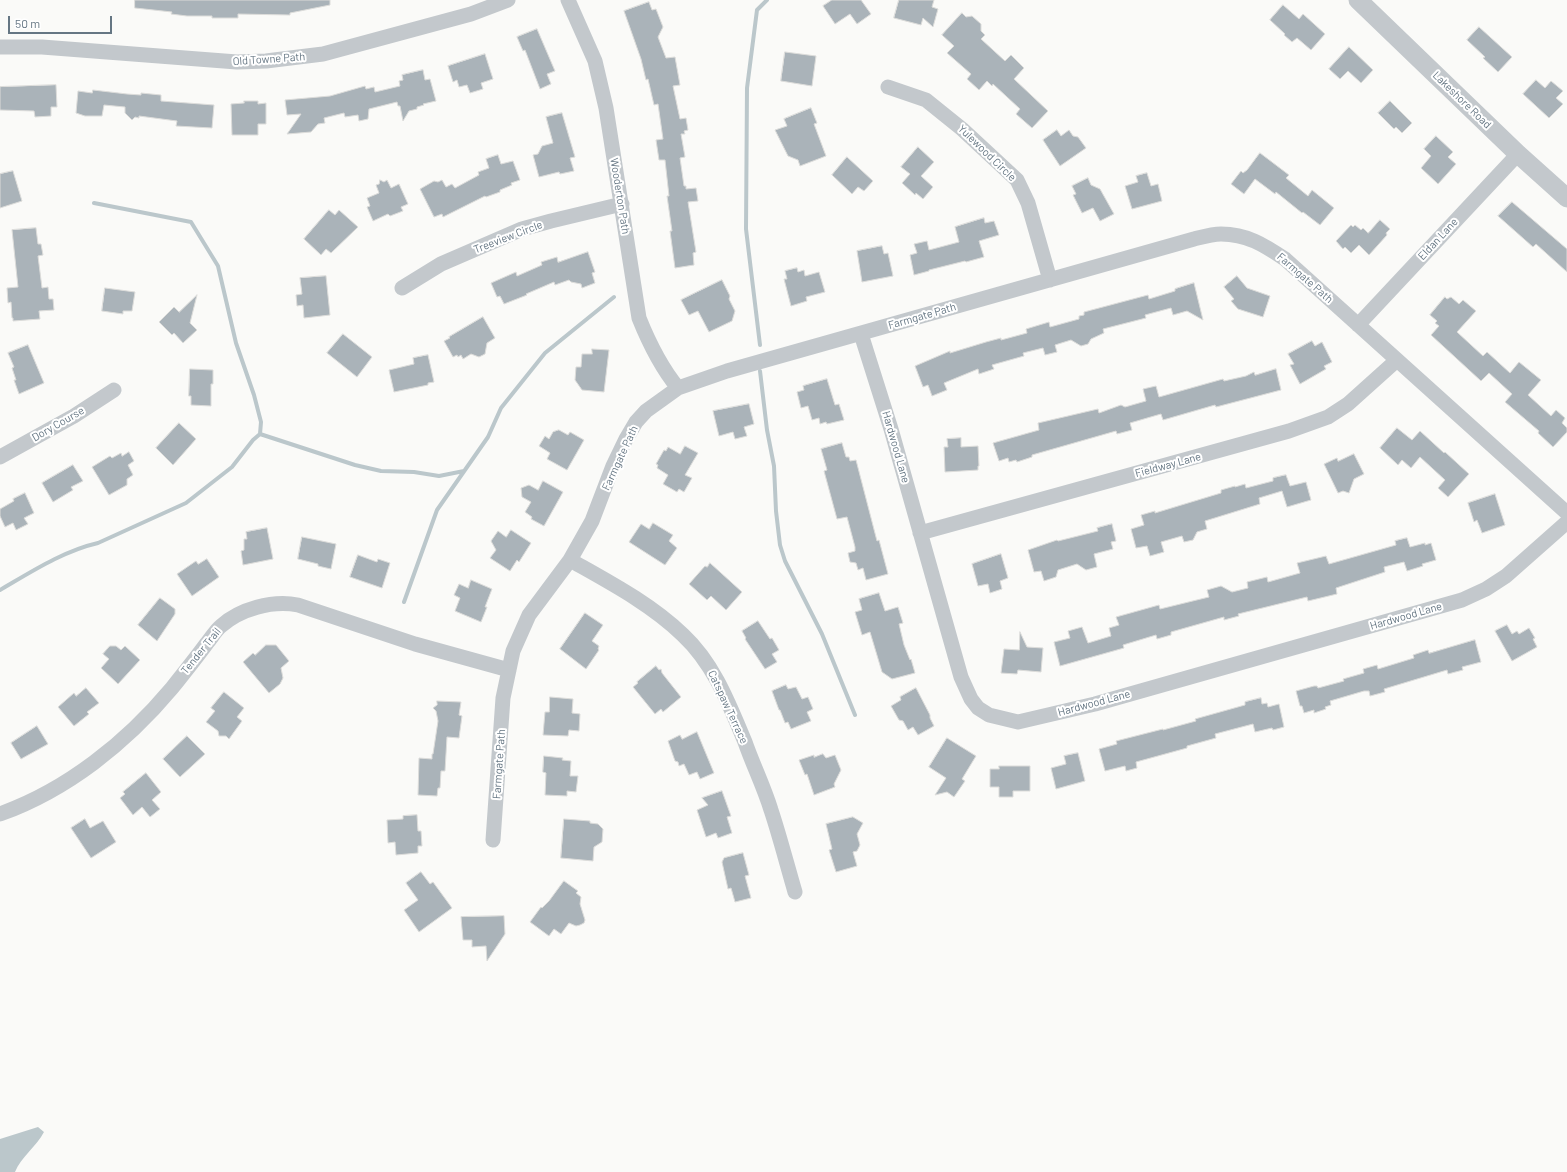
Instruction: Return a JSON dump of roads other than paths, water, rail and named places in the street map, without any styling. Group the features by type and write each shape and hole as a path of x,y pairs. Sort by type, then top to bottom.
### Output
{"street":[{"name":"Old Towne Path","path":"0,47 42,46 237,62 266,61 323,54 471,14 508,0"},
{"name":"Wooderton Path","path":"568,0 595,61 606,108 639,318 648,342 666,373 678,388"},
{"name":"Lakeshore Road","path":"1358,0 1518,154 1567,198"},
{"name":"Yulewood Circle","path":"888,87 926,100 962,129 1016,180 1028,203 1050,280"},
{"name":"Eldan Lane","path":"1358,325 1518,154"},
{"name":"Treeview Circle","path":"402,288 441,264 522,229 622,204"},
{"name":"Farmgate Path","path":"493,840 504,698 513,651 529,615 570,560 592,521 613,466 636,422 646,410 678,388 727,371 1194,239 1220,234 1234,235 1259,242 1285,259 1567,513"},
{"name":"Hardwood Lane","path":"861,334 891,428 961,678 971,699 978,708 989,715 1018,722 1095,704 1462,600 1486,590 1506,576 1567,522"},
{"name":"Fieldway Lane","path":"920,533 1289,431 1328,417 1348,404 1397,360"},
{"name":"Dory Course","path":"2,452 74,416 114,390"},
{"name":"Catspaw Terrace","path":"570,560 653,611 683,635 702,656 715,676 735,718 771,809 795,892"},
{"name":"Tender Trail","path":"0,814 15,809 53,790 97,761 138,725 171,689 220,626 238,615 255,608 286,603 298,604 415,644 509,670"}],"waterway":[{"path":"760,345 746,229 747,88 757,10 767,0"},
{"path":"0,590 35,569 72,551 98,543 186,503 232,467 253,440 260,434 261,422 254,395 236,343 218,266 191,222 94,203"},
{"path":"404,602 437,510 488,437 501,408 545,353 614,297"},
{"path":"760,371 767,430 774,466 776,511 780,545 785,561 822,634 855,715"},
{"path":"260,434 355,465 381,471 414,472 439,476 464,471"}]}
